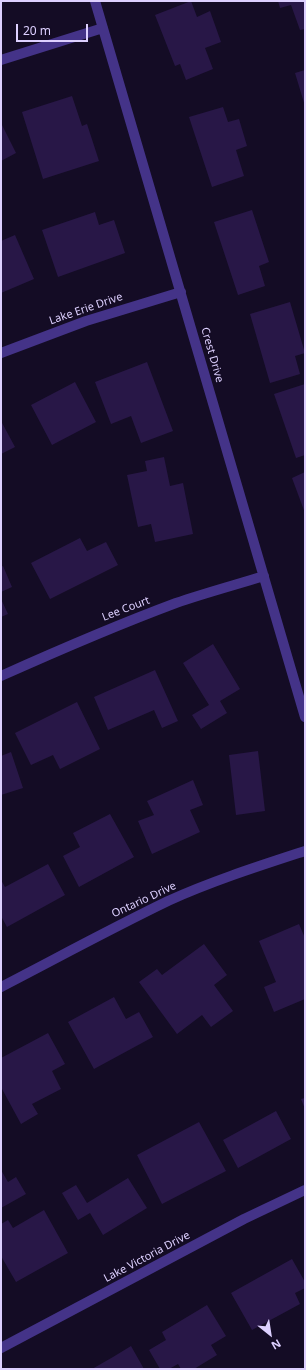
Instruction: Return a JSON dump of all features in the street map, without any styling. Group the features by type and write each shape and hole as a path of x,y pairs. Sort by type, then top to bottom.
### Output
{"street":[{"name":"Crest Drive","path":"96,1 305,717"},
{"path":"1,60 103,28"},
{"name":"Lake Erie Drive","path":"1,353 86,321 181,292"},
{"name":"Lee Court","path":"1,676 118,625 178,603 264,576"},
{"name":"Ontario Drive","path":"1,987 97,936 170,901 244,870 305,851"},
{"name":"Lake Victoria Drive","path":"1,1348 244,1219 305,1190"}],"building":[{"path":"191,1 197,17 210,11 221,42 205,48 213,69 186,80 180,64 175,66 155,15"},
{"path":"278,1 305,1 305,29 300,30 291,5 280,8"},
{"path":"305,70 305,106 295,73"},
{"path":"72,96 82,126 87,124 99,161 43,179 22,112"},
{"path":"223,107 228,122 239,119 247,146 236,150 244,176 212,187 189,117"},
{"path":"1,123 16,153 1,161"},
{"path":"252,210 269,262 259,266 265,286 238,295 214,222"},
{"path":"95,212 99,225 114,220 125,253 58,277 42,230"},
{"path":"15,235 34,279 1,293 1,241"},
{"path":"290,302 305,353 295,356 300,374 270,383 250,314"},
{"path":"147,362 173,431 141,443 131,416 111,424 95,382"},
{"path":"75,382 96,422 52,445 31,405"},
{"path":"305,384 305,455 296,458 274,394"},
{"path":"1,421 15,447 1,454"},
{"path":"164,457 170,486 183,483 193,534 155,542 151,524 138,527 127,475 147,471 145,461"},
{"path":"305,472 305,513 292,478"},
{"path":"80,538 87,551 106,542 118,565 50,599 31,563"},
{"path":"3,566 12,587 1,592 1,567"},
{"path":"1,599 8,614 1,617"},
{"path":"213,644 240,689 220,701 227,713 201,729 192,715 209,705 183,663"},
{"path":"155,670 178,721 162,728 154,710 108,730 94,697"},
{"path":"77,702 100,749 60,769 53,755 31,765 15,733"},
{"path":"258,751 265,811 236,815 229,755"},
{"path":"11,752 23,788 1,795 1,756"},
{"path":"193,780 203,805 190,810 200,832 152,854 138,821 154,815 147,801"},
{"path":"110,814 134,857 79,887 63,856 80,847 73,833"},
{"path":"48,864 65,895 7,927 1,916 1,880 5,887"},
{"path":"299,924 305,938 305,999 274,1012 264,987 276,982 259,941"},
{"path":"204,944 227,975 214,985 233,1011 211,1027 202,1015 177,1034 139,982 157,969 162,975"},
{"path":"114,997 126,1019 139,1012 153,1037 94,1069 68,1022"},
{"path":"48,1033 65,1064 52,1071 61,1089 32,1104 38,1114 21,1124 1,1087 1,1058"},
{"path":"305,1098 305,1109 301,1099"},
{"path":"276,1111 291,1139 238,1168 223,1140"},
{"path":"199,1122 226,1171 162,1204 137,1155"},
{"path":"1,1170 8,1182 16,1177 26,1194 1,1208"},
{"path":"128,1178 147,1208 103,1235 90,1213 78,1220 62,1193 76,1185 87,1203"},
{"path":"44,1210 68,1253 16,1282 1,1256 1,1224 8,1220 13,1228"},
{"path":"292,1259 305,1282 305,1288 295,1293 300,1304 252,1330 231,1293"},
{"path":"207,1305 226,1336 211,1345 217,1355 194,1369 181,1369 178,1364 169,1369 160,1369 149,1350 166,1340 162,1332"},
{"path":"131,1346 144,1369 92,1369 113,1357"}]}
